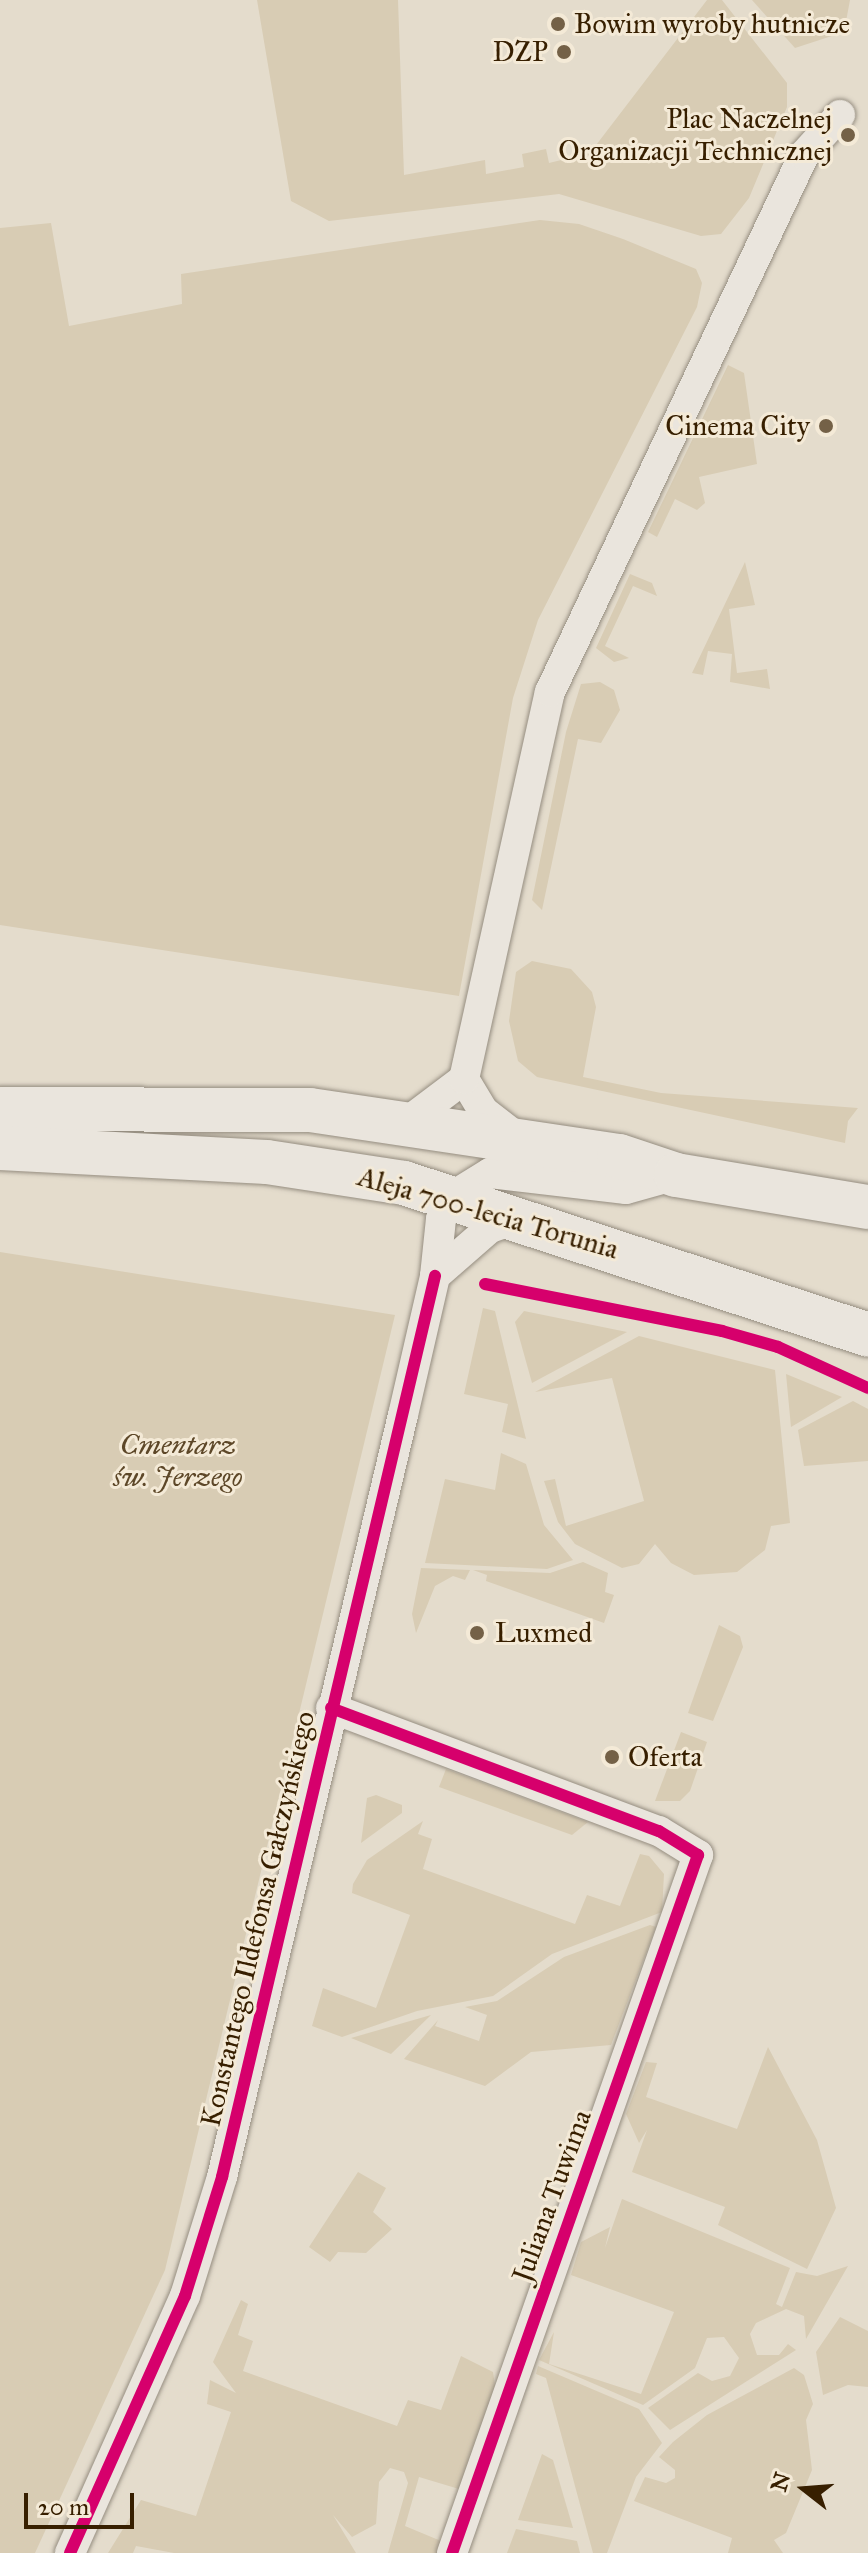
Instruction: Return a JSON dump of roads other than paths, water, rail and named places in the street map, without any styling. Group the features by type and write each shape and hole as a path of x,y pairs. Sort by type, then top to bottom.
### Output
{"main road":[{"path":"0,1109 251,1108 407,1122 619,1156 676,1175 868,1207"},
{"name":"Aleja 700-lecia Torunia","path":"0,1148 267,1162 337,1170 451,1197 868,1335"}],"street":[{"path":"407,1122 464,1079 550,692 804,155 840,115"},
{"path":"464,1079 483,1111 524,1142"},
{"path":"451,1197 490,1173 626,1189 676,1175"},
{"name":"Konstantego Ildefonsa Gałczyńskiego","path":"70,2553 185,2296 222,2177 435,1276 434,1246 451,1197"},
{"path":"435,1276 490,1228 516,1219"},
{"name":"Juliana Tuwima","path":"331,1708 659,1831 698,1855 452,2553"}],"place":[{"name":"Bowim wyroby hutnicze","path":"558,24"},
{"name":"DZP","path":"564,52"},
{"name":"Plac Naczelnej Organizacji Technicznej","path":"848,135"},
{"name":"Cinema City","path":"826,426"},
{"name":"Luxmed","path":"477,1633"},
{"name":"Oferta","path":"612,1757"}],"park label":[{"name":"Cmentarz św. Jerzego","path":"178,1461"}]}
